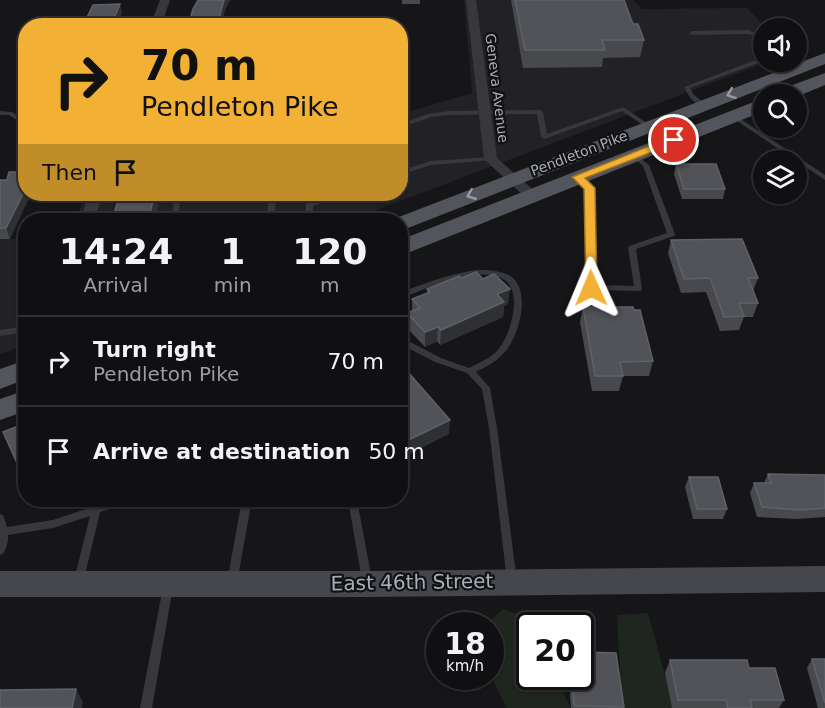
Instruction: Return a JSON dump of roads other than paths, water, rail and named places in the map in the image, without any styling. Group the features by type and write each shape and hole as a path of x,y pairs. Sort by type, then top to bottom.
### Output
{"main road":[{"name":"Pendleton Pike","path":"807,62 825,58"},
{"name":"Pendleton Pike","path":"408,220 704,105 775,72"},
{"path":"807,86 825,79"},
{"name":"Pendleton Pike","path":"408,246 753,108"},
{"path":"0,379 18,372"},
{"path":"0,410 18,403"}],"street":[{"path":"158,18 165,0"},
{"name":"Geneva Avenue","path":"471,0 491,159 533,196"},
{"name":"East 46th Street","path":"0,584 368,584 825,579"}],"lane":[{"path":"692,33 753,34"},
{"path":"704,105 691,96 687,87 753,63"},
{"path":"408,123 430,115 540,112 544,136 623,110 648,126"},
{"path":"0,113 10,113 18,118"},
{"path":"733,116 825,178"},
{"path":"577,177 589,188 591,288 639,290 632,248 671,234 646,165 635,156"},
{"path":"408,170 430,163 491,159"},
{"path":"310,201 310,213"},
{"path":"310,205 322,201"},
{"path":"408,293 450,277 480,272 505,276 513,283 519,297 515,323 504,349 470,371"},
{"path":"0,333 18,330"},
{"path":"408,345 438,360 470,371 486,388 512,581"},
{"path":"3,532 53,524 104,507"},
{"path":"232,583 246,507"},
{"path":"352,507 368,584"},
{"path":"78,584 96,510"},
{"path":"0,518 4,538 0,551"},
{"path":"146,708 169,584"}]}
